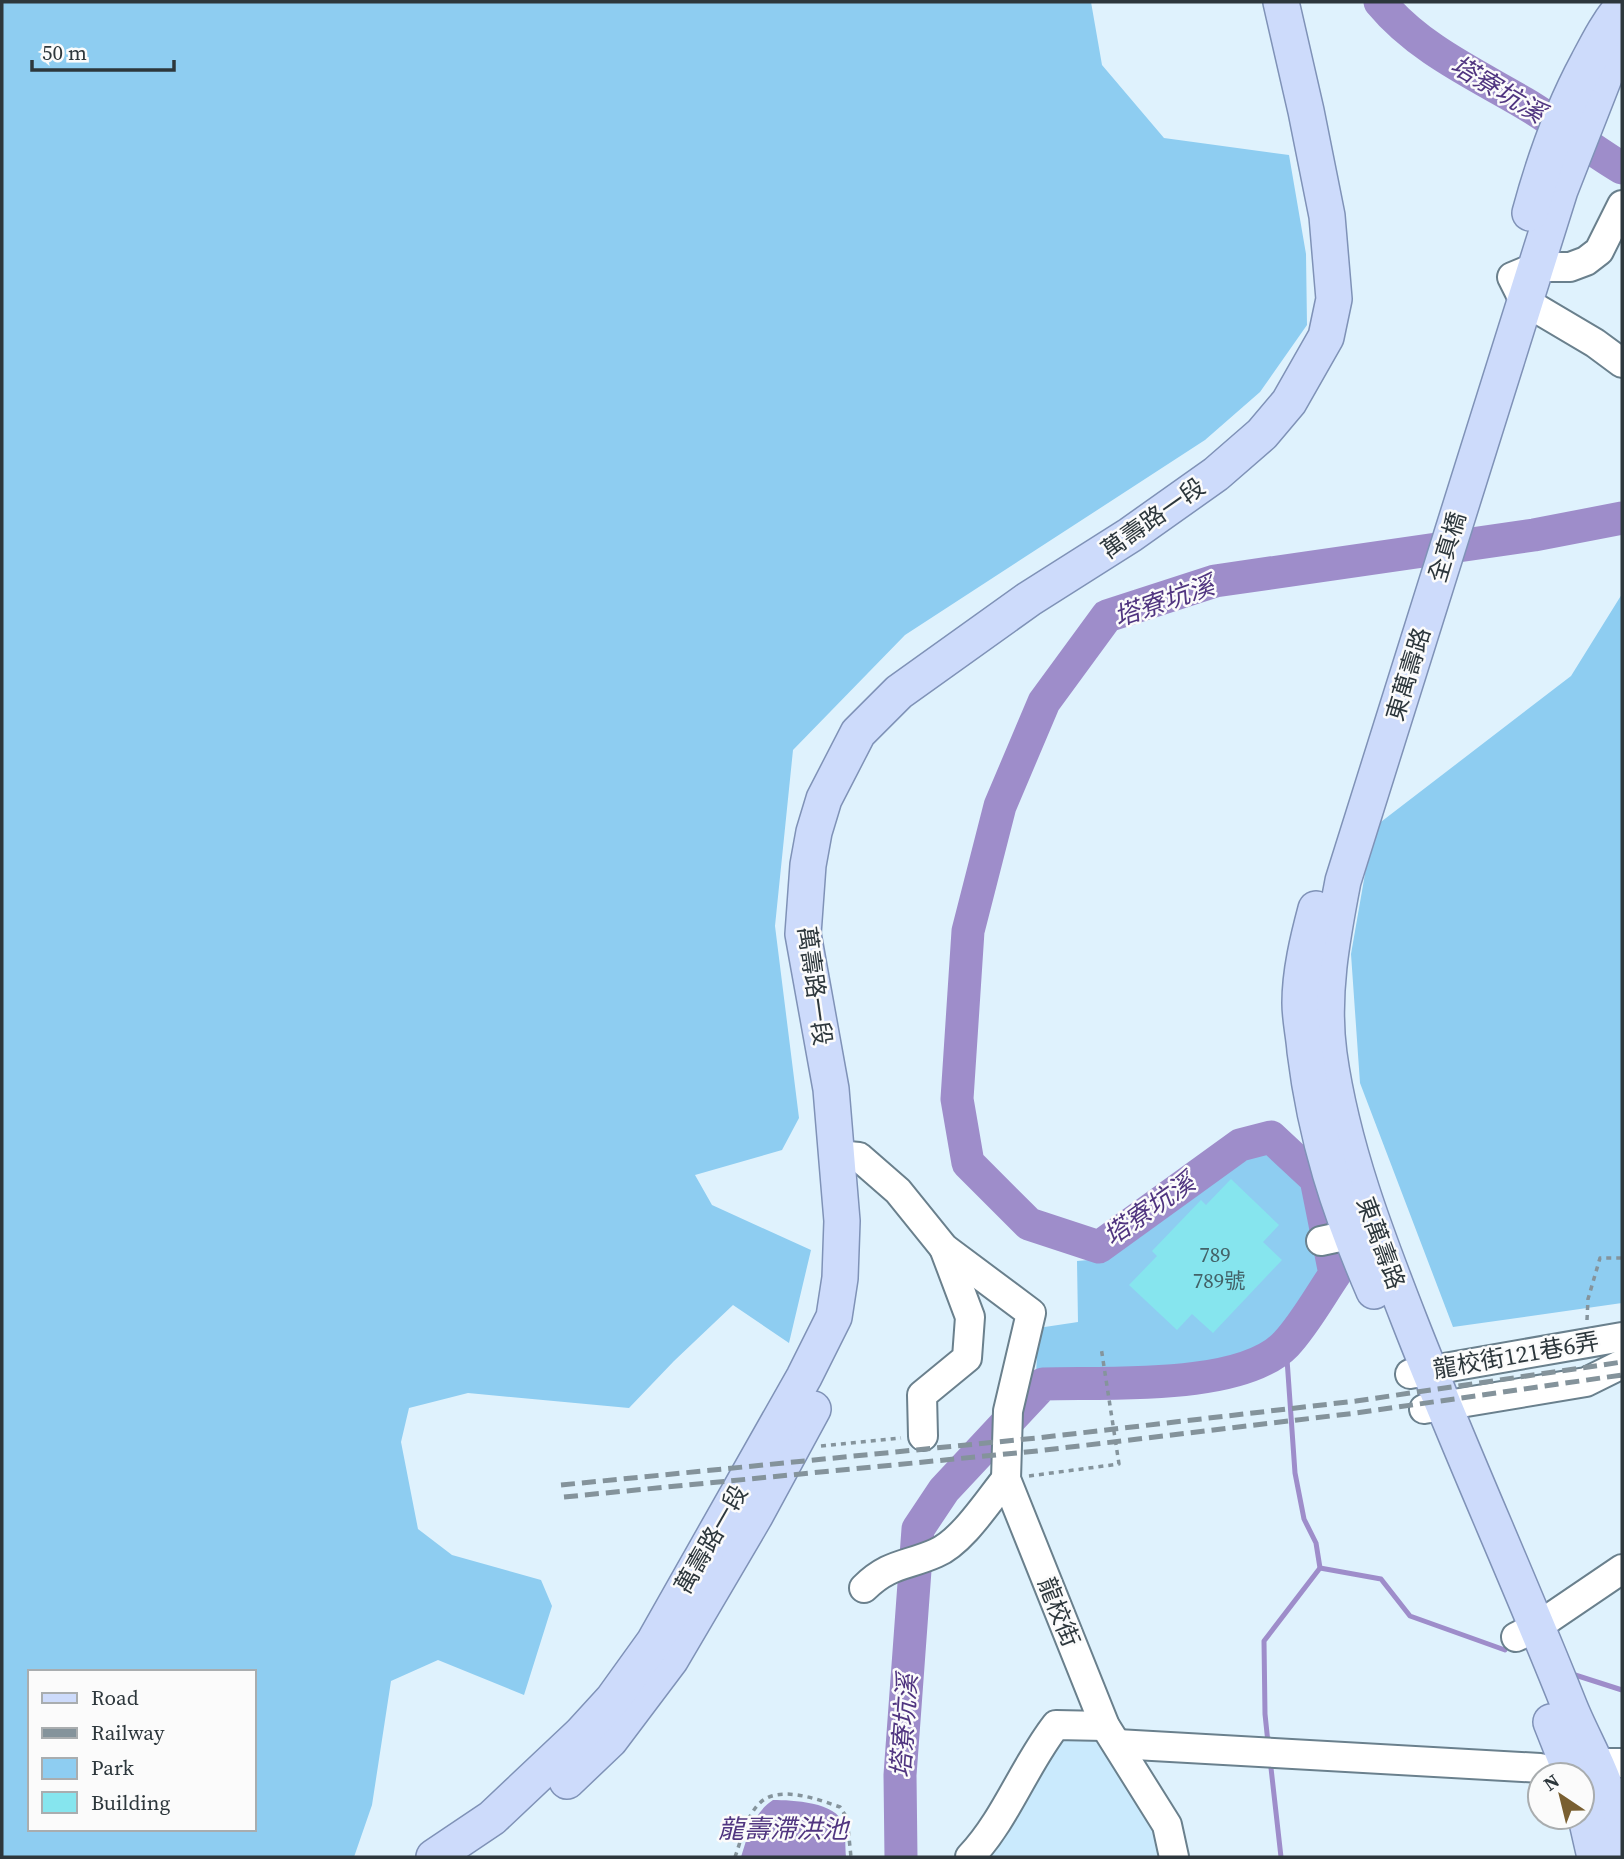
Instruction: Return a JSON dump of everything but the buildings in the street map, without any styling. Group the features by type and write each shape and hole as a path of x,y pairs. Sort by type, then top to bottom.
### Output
{"main road":[{"name":"萬壽路一段","path":"476,1857 506,1837 610,1740 671,1660 755,1516 846,1347 863,1289 865,1241 831,1089 803,934 808,865 814,832 824,799 858,733 900,692 1030,599 1130,536 1216,474 1262,433 1289,402 1326,337 1334,299 1327,216 1281,2"},
{"name":"萬壽路一段","path":"434,1857 492,1818 540,1775 612,1699 654,1642 804,1377 834,1317 840,1278 848,1156 845,1074 827,931 833,846 849,790 894,720 948,680 1168,534 1261,466 1290,438 1333,373 1343,346 1354,298 1351,232 1321,79 1302,2"},
{"path":"1524,282 1551,179 1582,98 1600,39 1622,7"},
{"path":"1582,98 1607,70 1622,47"},
{"name":"全真橋","path":"1414,616 1469,479 1524,282"},
{"name":"全真橋","path":"1414,616 1437,507 1524,282"},
{"name":"東萬壽路","path":"1414,616 1342,811 1307,941 1300,1003 1310,1086 1323,1151 1348,1234 1419,1372 1527,1632 1579,1731 1608,1794 1622,1846"},
{"name":"東萬壽路","path":"1527,1632 1554,1761"},
{"path":"1589,1831 1595,1857"}],"street":[{"path":"1524,282 1586,261 1599,251 1622,205"},
{"path":"1524,282 1622,363"},
{"name":"龍校街","path":"848,1156 898,1191 944,1248 1031,1313 1025,1378 1008,1411 1006,1479 1111,1735 1167,1825 1174,1857"},
{"path":"923,1436 922,1395 967,1357 970,1317 944,1248"},
{"name":"龍校街121巷6弄","path":"1419,1372 1622,1337"},
{"path":"1433,1408 1586,1382 1622,1364"},
{"path":"864,1588 886,1570 937,1553 952,1543 1006,1479"},
{"path":"1527,1632 1622,1569"},
{"path":"970,1857 1010,1801 1046,1737 1056,1725 1111,1735 1526,1769"}],"path":[{"path":"1586,1343 1588,1299 1600,1258 1622,1258"},
{"path":"1006,1479 1119,1464 1101,1347"},
{"path":"819,1446 923,1436"},
{"path":"735,1857 757,1806 769,1796 789,1795 840,1807 846,1818 851,1857"}],"shaded area":[{"path":"1060,1733 1103,1740 1161,1825 1164,1857 978,1857"}],"green space":[{"path":"2,2 1091,2 1102,65 1164,138 1289,155 1306,254 1307,325 1260,392 1205,440 905,635 793,750 775,926 799,1118 782,1150 695,1175 712,1205 811,1250 789,1343 733,1305 629,1408 468,1393 409,1408 401,1442 418,1529 452,1555 541,1580 552,1606 524,1695 438,1660 391,1681 372,1805 354,1857 2,1857"},
{"path":"1622,594 1622,1303 1453,1327 1360,1083 1351,954 1373,828 1571,676"},
{"path":"1269,1149 1306,1182 1327,1266 1286,1328 1261,1352 1200,1372 1036,1377 1038,1328 1078,1322 1077,1261 1101,1259 1238,1160"}],"water":[{"name":"龍壽滯洪池","path":"773,1800 813,1804 832,1811 843,1824 846,1857 741,1857 756,1818"}],"waterway":[{"name":"塔寮坑溪","path":"1380,2 1411,33 1429,46 1537,111 1622,168"},
{"name":"塔寮坑溪","path":"901,1857 900,1775 918,1529 944,1490 1043,1384 1171,1381 1238,1370 1265,1359 1286,1344 1335,1274 1316,1179 1271,1137 1240,1145 1099,1247 1029,1224 968,1163 957,1099 968,931 1000,806 1044,702 1107,616 1215,581 1534,535 1622,518"},
{"path":"1268,1743 1264,1641 1320,1568 1316,1543 1304,1519 1295,1473 1286,1345"},
{"path":"1320,1568 1381,1579 1410,1616 1505,1650"},
{"path":"1572,1674 1622,1690"},
{"path":"1270,1759 1281,1857"}],"railway":[{"path":"561,1485 1037,1438 1356,1401 1622,1362"},
{"path":"564,1497 1037,1451 1356,1413 1622,1375"}]}
